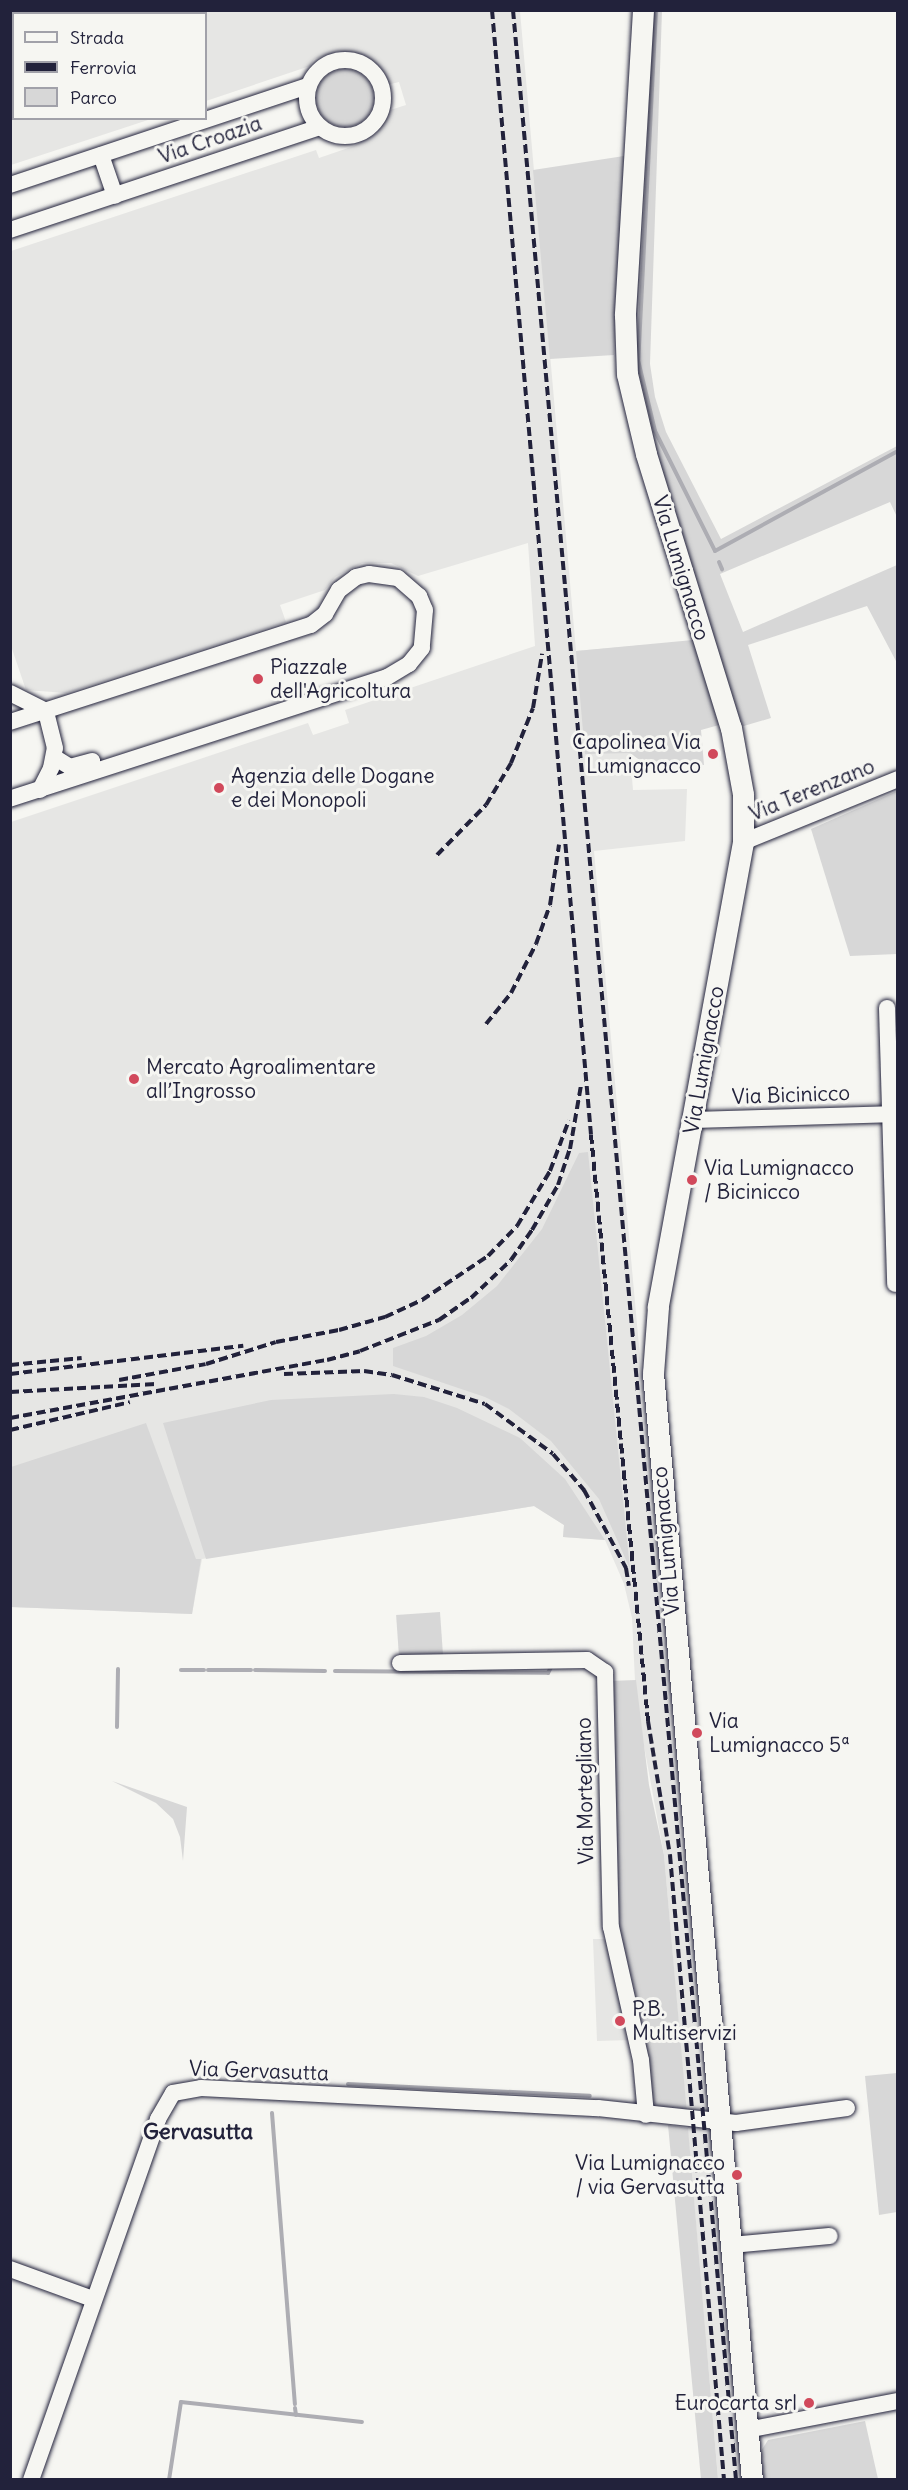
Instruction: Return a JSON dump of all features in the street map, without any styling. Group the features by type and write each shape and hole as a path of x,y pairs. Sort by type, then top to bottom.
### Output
{"main road":[{"name":"Via Lumignacco","path":"643,10 625,315 627,374 646,454 735,742 743,794 743,842 658,1307 653,1373 752,2480"}],"street":[{"name":"Via Croazia","path":"10,230 319,127 341,136 365,131 380,112 382,88 368,69 346,60 323,67 308,86 207,120"},
{"path":"308,86 308,108 319,127"},
{"name":"Via Croazia","path":"10,185 206,120"},
{"path":"101,155 115,196"},
{"path":"10,722 311,625 325,614 347,582 356,577 384,574 409,585 419,596 427,622 426,638 416,657 387,676 10,800"},
{"path":"10,693 46,711 54,738 54,757 40,790"},
{"path":"54,757 61,764 74,766 294,695 319,698"},
{"name":"Via Terenzano","path":"743,842 897,779"},
{"path":"886,1008 894,1114 895,1284"},
{"name":"Via Bicinicco","path":"693,1120 894,1114"},
{"name":"Via Mortegliano","path":"400,1663 587,1660 605,1672 611,1927 641,2060 646,2115"},
{"name":"Via Gervasutta","path":"31,2480 158,2119 169,2097 179,2090 598,2108 719,2122"},
{"path":"719,2122 847,2108"},
{"path":"731,2245 830,2236"},
{"path":"10,2269 93,2299"},
{"path":"747,2430 897,2401"}],"shaded area":[{"path":"11,11 520,11 576,651 645,645 655,752 630,754 633,790 687,789 685,841 594,851 742,2479 718,2479 664,1855 636,1702 632,1618 624,1584 605,1540 563,1537 564,1525 534,1506 202,1559 192,1614 11,1607 11,822 308,723 313,735 349,723 345,710 535,646 528,543 418,576 391,563 362,563 335,577 325,590 280,605 286,622 66,693 26,690 10,643 11,251 316,150 319,158 354,146 377,133 387,111 406,105 399,82 387,85 369,58 339,51 314,59 310,66 207,101 207,12 12,12 12,120 148,120 11,165"},
{"path":"593,1939 607,1939 631,2040 597,2041"}],"green space":[{"path":"651,11 662,11 650,364 655,397 666,432 721,539 897,446 897,517 890,502 720,574 743,632 897,565 897,663 867,606 748,645 771,718 737,728 646,423 632,355"},
{"path":"345,69 361,74 369,82 374,98 369,114 361,122 345,127 329,122 321,114 316,98 321,82 329,74"},
{"path":"624,156 614,355 550,359 533,170"},
{"path":"693,640 719,725 701,730 704,765 649,767 630,753 585,754 576,651"},
{"path":"897,791 897,954 850,956 811,829"},
{"path":"588,1152 630,1569 599,1499 551,1441 509,1409 485,1397 393,1366 393,1348 426,1336 462,1315 497,1286 542,1229 579,1153"},
{"path":"394,1394 424,1397 457,1408 520,1438 565,1479 605,1540 563,1537 564,1525 534,1506 206,1559 163,1423 271,1400"},
{"path":"146,1423 196,1559 201,1559 192,1614 11,1607 11,1467"},
{"path":"440,1612 443,1658 399,1661 396,1615"},
{"path":"636,1680 649,1785 664,1855 687,2114 662,2110 652,2101 619,1939 610,1681"},
{"path":"112,1781 187,1807 183,1861 180,1837 173,1819 156,1803"},
{"path":"897,2073 897,2212 879,2215 865,2076"},
{"path":"668,2125 688,2128 718,2479 701,2479"},
{"path":"865,2421 878,2479 762,2479 761,2451 768,2440"}],"waterway":[{"path":"656,10 638,360 655,431 715,551 898,451"},
{"path":"719,562 722,569"},
{"path":"335,1671 548,1673 551,1667"},
{"path":"117,1727 118,1669"},
{"path":"181,1670 204,1670"},
{"path":"208,1670 251,1670"},
{"path":"255,1670 325,1671"},
{"path":"348,2084 590,2096"},
{"path":"272,2113 295,2404"},
{"path":"169,2480 181,2402 362,2422"},
{"path":"295,2408 296,2415"}],"railway":[{"path":"492,10 591,1135 648,1721 670,1855 724,2480"},
{"path":"513,10 736,2480"},
{"path":"437,855 486,805 511,763 533,708 542,654"},
{"path":"486,1024 511,993 536,944 550,905 559,845"},
{"path":"10,1418 327,1360 360,1351 439,1320 471,1298 511,1260 532,1230 558,1185 570,1149 581,1085"},
{"path":"119,1380 206,1364 276,1342 339,1330 385,1317 422,1300 488,1256 517,1226 550,1171 569,1120"},
{"path":"10,1374 243,1346"},
{"path":"10,1365 82,1358"},
{"path":"284,1374 364,1371 392,1375 485,1404 553,1454 584,1490 626,1568 629,1586"},
{"path":"10,1392 156,1384"},
{"path":"10,1430 130,1402"}],"place":[{"name":"Piazzale dell'Agricoltura","path":"258,679"},
{"name":"Capolinea Via Lumignacco","path":"713,754"},
{"name":"Agenzia delle Dogane e dei Monopoli","path":"219,788"},
{"name":"Mercato Agroalimentare all’Ingrosso","path":"134,1079"},
{"name":"Via Lumignacco / Bicinicco","path":"692,1180"},
{"name":"Via Lumignacco 5ª","path":"697,1733"},
{"name":"P.B. Multiservizi","path":"620,2021"},
{"name":"Via Lumignacco / via Gervasutta","path":"737,2175"},
{"name":"Eurocarta srl","path":"809,2403"}],"district":[{"name":"Gervasutta","path":"198,2132"}]}
